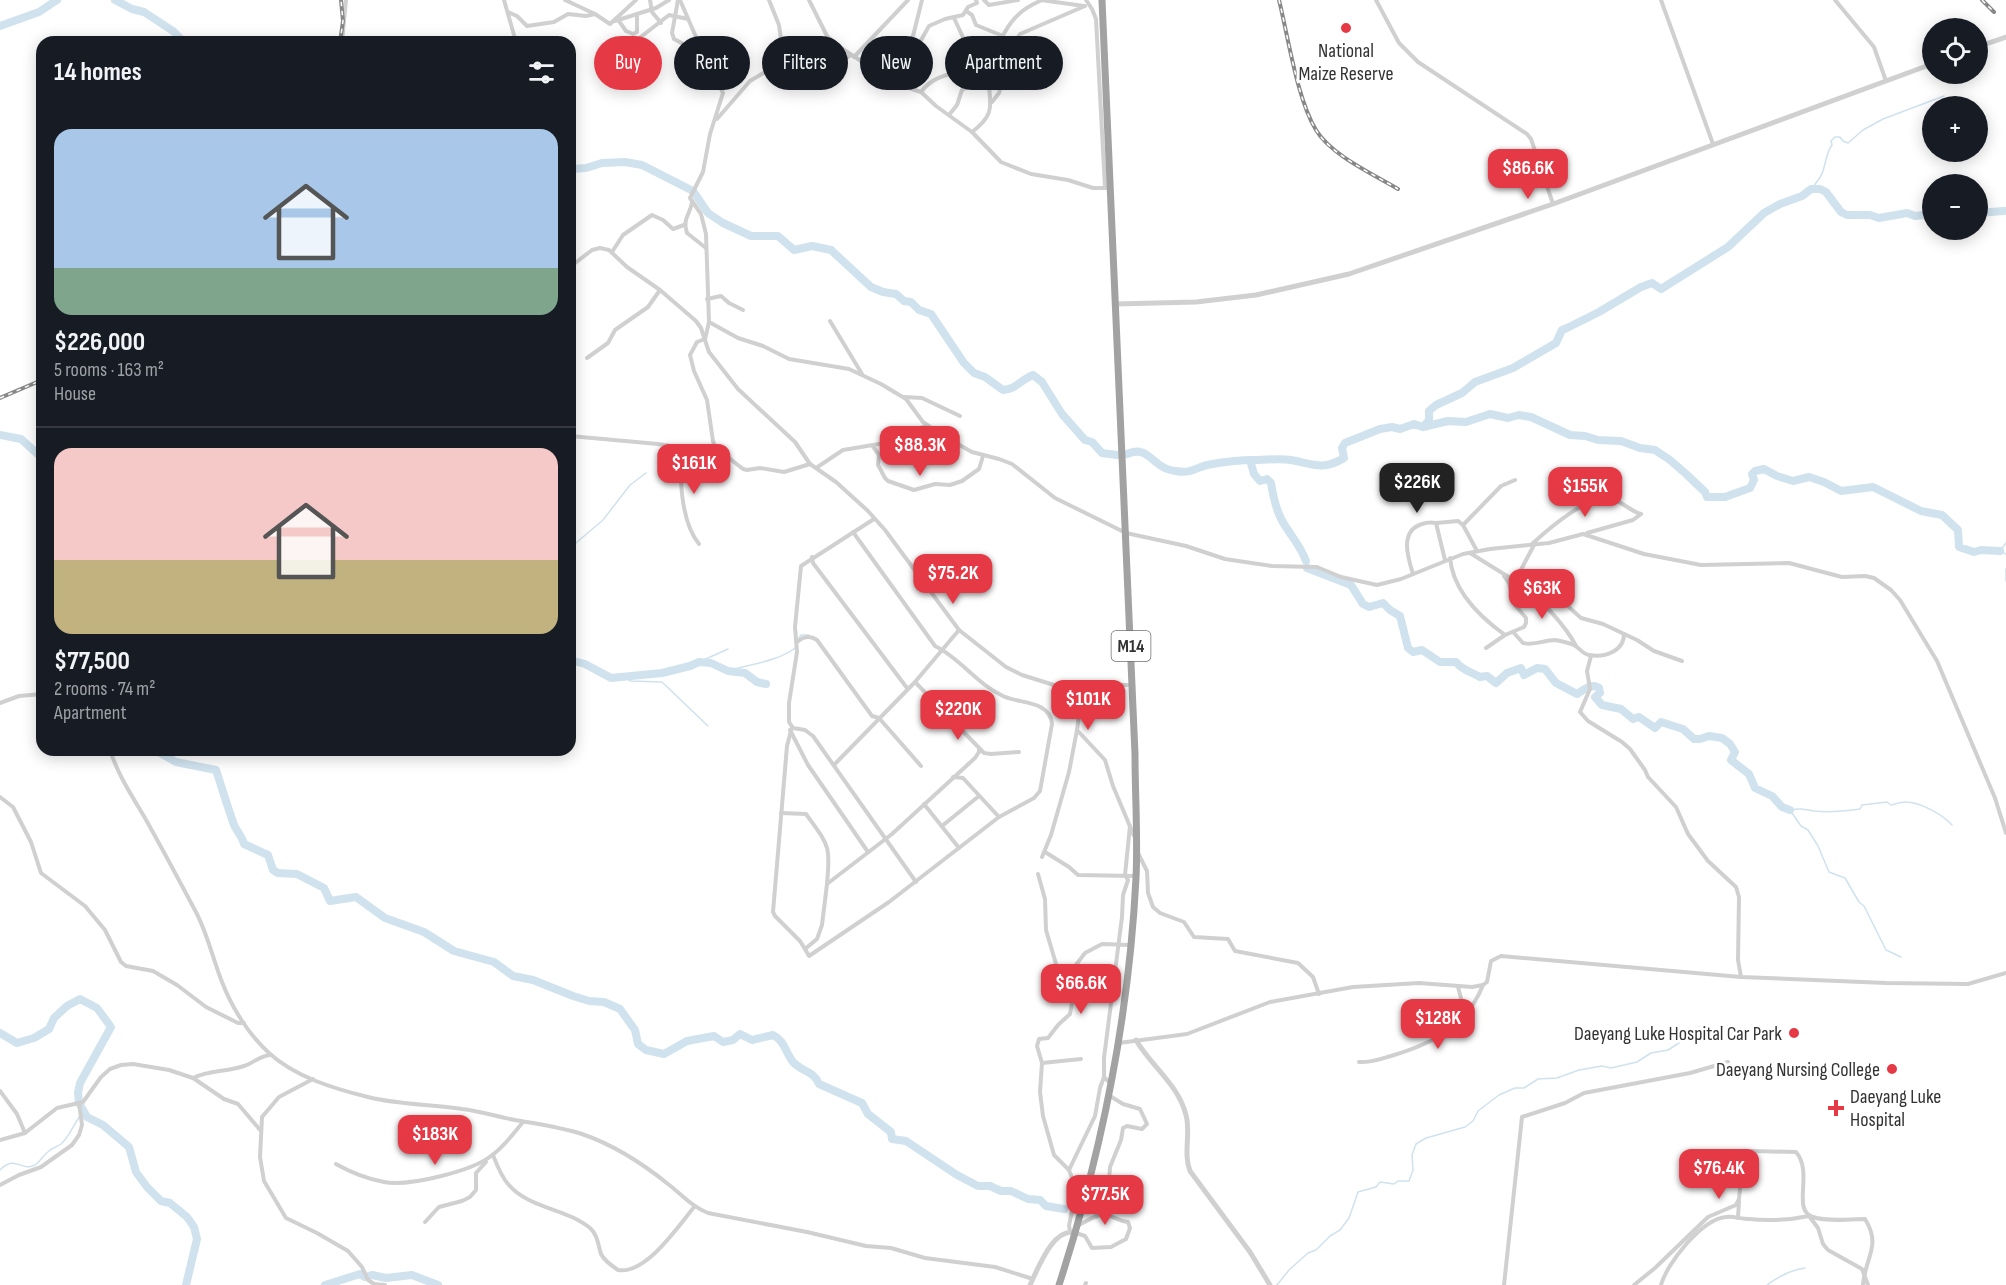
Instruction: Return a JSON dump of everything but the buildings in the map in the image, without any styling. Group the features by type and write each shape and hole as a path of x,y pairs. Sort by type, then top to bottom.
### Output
{"highway":[{"name":"M14","path":"1059,1285 1097,1153 1110,1096 1131,945 1136,876 1132,685 1116,304 1108,188 1102,0"}],"street":[{"path":"343,36 346,0"},
{"path":"504,0 514,36"},
{"path":"565,0 595,14 609,24 669,0"},
{"path":"616,21 636,0"},
{"path":"650,0 651,9 660,23"},
{"path":"674,39 672,33 679,0"},
{"path":"679,0 695,36"},
{"path":"769,0 779,25 781,36"},
{"path":"809,0 828,36 835,44 860,60"},
{"path":"848,58 853,56 908,0"},
{"path":"913,36 922,0"},
{"path":"924,36 929,27 945,19 963,15 977,3 976,0"},
{"path":"984,0 989,5 1016,0"},
{"path":"966,11 972,15 976,25 1003,36 1015,16 1041,0 1085,6 1103,15"},
{"path":"916,90 972,132 993,156 1010,167 1093,188 1108,188 1096,19 1086,0"},
{"path":"1376,0 1399,44 1418,62 1527,134 1531,139 1553,204"},
{"path":"1661,0 1713,144"},
{"path":"1835,0 1874,48 1886,81"},
{"path":"972,132 987,119 992,103 999,93 1012,46 1020,34 1085,6"},
{"path":"627,8 636,15"},
{"path":"508,12 518,16 527,26 554,22 568,14 586,16 595,14"},
{"path":"636,15 636,33 639,36"},
{"path":"644,36 669,15 688,19"},
{"path":"954,18 962,36"},
{"path":"616,21 631,34 636,33"},
{"path":"1988,43 2006,37"},
{"path":"1116,304 1196,302 1266,293 1316,283 1400,258 1553,204 1922,68"},
{"path":"715,122 750,81 762,74"},
{"path":"921,92 928,82 945,76"},
{"path":"706,248 687,234 684,225 691,210 690,198 703,172 710,134 723,93 722,90"},
{"path":"949,115 957,105 962,90"},
{"path":"991,90 992,103"},
{"path":"692,201 699,210 706,234 709,322 705,339"},
{"path":"612,252 623,235 652,215 663,220 673,229 684,225"},
{"path":"576,262 592,250 600,248 612,252 627,267 660,290 696,321 709,352 730,379 790,437 810,464 854,497 874,519 959,630 1006,668 1054,685 1132,685"},
{"path":"587,358 608,343 615,330 648,307 660,290"},
{"path":"707,299 721,296 743,310"},
{"path":"830,321 863,375"},
{"path":"709,322 738,338 763,346 789,359 849,369 863,375 903,397 928,426 966,449 1012,464 1055,498 1126,533 1179,544 1225,560 1272,566 1317,567 1370,584 1387,583 1469,553 1477,551 1532,545 1555,542 1633,519 1641,514 1611,499 1593,501 1552,526 1532,545 1524,568 1515,581"},
{"path":"705,339 697,342 690,355 694,371 707,400 715,454"},
{"path":"903,397 922,398 960,416"},
{"path":"816,468 843,450 885,443 906,432 928,426"},
{"path":"576,437 658,444 707,452 729,458 747,470 760,468 784,472 810,464"},
{"path":"872,445 879,455 878,465 885,478 914,490 935,484 950,485 962,481 979,469 983,456"},
{"path":"699,544 692,534 687,519 681,481 707,452"},
{"path":"1463,525 1501,486 1515,480"},
{"path":"868,852 808,765 791,729 789,703 797,642 795,627 801,566 874,519"},
{"path":"1413,574 1408,558 1407,539 1416,526 1428,522 1436,524 1458,522 1463,525 1477,551"},
{"path":"1436,524 1452,574 1466,598 1479,615 1505,635"},
{"path":"791,729 781,813 774,915 801,941 810,956 916,882 999,817 1034,798 1040,791 1051,719 1043,708 1010,699 992,690 943,649 935,646 854,532"},
{"path":"1583,534 1644,554 1701,565 1789,563 1842,577 1870,577 1886,586 1900,600 1937,661 1995,798 2006,833"},
{"path":"1469,553 1515,581 1548,588 1576,615 1603,624 1654,651 1682,660"},
{"path":"812,557 813,563 908,688"},
{"path":"1486,648 1505,635 1524,627 1526,618 1515,605 1509,583 1502,573"},
{"path":"1522,583 1559,621 1580,651 1591,656 1606,654 1623,645 1624,634"},
{"path":"834,765 915,682 959,630"},
{"path":"1513,632 1523,643 1538,644 1555,640 1576,646"},
{"path":"797,642 807,637 817,640 872,716 879,718 921,765"},
{"path":"1591,656 1587,670 1590,689 1580,712 1588,721 1630,749 1648,777 1676,807 1688,834 1708,861 1736,886 1739,897 1738,960 1741,977"},
{"path":"915,682 984,753 989,754"},
{"path":"1042,857 1069,771 1083,686"},
{"path":"0,703 19,696 36,695"},
{"path":"791,729 810,732 916,882"},
{"path":"1077,730 1105,760 1110,781 1136,840"},
{"path":"827,884 886,839 975,758 979,754 979,748"},
{"path":"975,758 989,754 1019,752"},
{"path":"112,756 124,785 198,917 207,936 221,980 244,1023 271,1055 292,1069 313,1079 369,1098 463,1109 555,1126 608,1144 650,1170 708,1214 807,1232 866,1246 891,1248 925,1258 995,1267 1033,1279"},
{"path":"965,766 962,771 963,778 999,817"},
{"path":"952,777 963,778"},
{"path":"942,826 979,796"},
{"path":"0,797 13,807 31,842 43,876 85,906 105,930 120,962 126,966 153,971 206,1006 238,1023 244,1023"},
{"path":"924,804 959,848"},
{"path":"781,813 806,814 828,845 830,858 822,925 817,939 805,949"},
{"path":"1069,1170 1095,1116 1104,1077 1104,1058 1117,943 1123,895 1128,880 1125,875 1130,826"},
{"path":"1136,850 1145,867 1149,899 1156,910 1184,922 1194,937 1228,939 1235,951 1298,963 1313,977 1319,994"},
{"path":"1045,852 1078,875 1136,876"},
{"path":"1038,874 1045,899 1046,930 1056,964 1056,974 1074,988"},
{"path":"1030,1285 1052,1244 1075,1230 1096,1216 1104,1215 1117,1221 1128,1222 1131,1228 1126,1239 1111,1247 1096,1249 1090,1245 1085,1236 1075,1230 1069,1226 1073,1205 1073,1179 1069,1170 1054,1155 1042,1116 1040,1092 1042,1063 1038,1052 1039,1039 1048,1038 1060,1022 1069,1016 1074,988 1072,970 1085,953 1102,944 1131,945"},
{"path":"1359,1062 1369,1062 1403,1053 1440,1038 1456,1024 1478,998 1488,978 1491,961 1501,956 1741,977 1968,984 2006,973"},
{"path":"1119,1043 1187,1034 1252,1007 1279,999 1370,985 1419,983 1472,987 1483,985"},
{"path":"1456,1024 1462,1002 1458,987"},
{"path":"1136,1040 1149,1060 1168,1080 1184,1109 1187,1121 1186,1157 1190,1171 1250,1252 1270,1285"},
{"path":"193,1078 242,1067 262,1056 271,1055"},
{"path":"1042,1063 1051,1064 1081,1059"},
{"path":"1504,1285 1522,1117 1565,1103 1584,1094 1690,1073 1728,1062"},
{"path":"0,1140 25,1133 57,1108 86,1099 101,1077 110,1069 122,1065 169,1070 193,1078 224,1099 238,1104 261,1131"},
{"path":"1104,1077 1112,1084"},
{"path":"313,1079 279,1097 262,1117 260,1169 267,1187 285,1218 348,1251 364,1269 367,1279 372,1284 385,1285"},
{"path":"0,1091 12,1106 25,1133"},
{"path":"1096,1216 1099,1197 1109,1181 1110,1167 1121,1140 1123,1128 1127,1126 1142,1129 1147,1124 1140,1109 1123,1104 1110,1096"},
{"path":"0,1185 41,1167 72,1144 82,1125 79,1103"},
{"path":"425,1222 438,1207 470,1197 476,1186 476,1173 523,1121"},
{"path":"1738,1218 1743,1158 1748,1152 1796,1152 1804,1169 1803,1207 1818,1228 1823,1244 1828,1250 1857,1265 1864,1273 1868,1285"},
{"path":"493,1155 505,1180 512,1188 541,1207 566,1215 591,1229 599,1242 603,1257 618,1270 630,1270 643,1264 695,1206"},
{"path":"336,1164 352,1173 383,1182 396,1183 442,1176 488,1159"},
{"path":"1664,1275 1690,1240 1723,1217 1739,1199"},
{"path":"1634,1285 1708,1217 1731,1208"},
{"path":"1723,1217 1770,1220 1809,1216 1865,1219 1874,1236 1874,1243 1864,1273 1863,1285"},
{"path":"1661,1285 1669,1254"}],"waterway":[{"path":"0,26 39,12 57,0"},
{"path":"115,0 132,9 144,12 178,36"},
{"path":"1811,189 1822,174 1832,145 1831,141 1835,137 1840,137 1848,143 1863,130 1883,119 1922,104"},
{"path":"576,169 602,163 625,162 642,165 693,191 708,213 751,236 778,236 794,250 812,246 831,250 871,287 896,294 904,301 911,302 919,310 931,314 964,363 974,373 985,377 1003,390 1012,388 1033,375 1042,382 1062,414 1085,440 1092,442 1102,453 1117,455"},
{"path":"1423,427 1429,420 1429,411 1436,405 1462,393 1475,382 1513,368 1556,343 1562,330 1599,312 1641,287 1652,283 1661,289 1728,247 1764,213 1802,196 1811,189 1826,192 1841,212 1847,215 1870,215 1879,218 1907,213 1915,216 1922,215"},
{"path":"1988,212 2004,211"},
{"path":"1127,454 1143,453 1164,468 1181,472 1213,464 1248,460 1287,459 1312,465 1324,465 1344,458 1342,448 1345,443 1380,429 1392,427 1400,429 1414,424 1423,427 1448,421 1466,422 1490,414 1508,418 1519,415 1531,417 1570,435 1621,441 1640,448 1655,450 1685,473 1705,492 1707,497 1725,497 1750,488 1754,480 1752,474 1764,469 1793,481 1809,477 1841,491 1873,487 1921,511 1942,515 1958,530 1959,547 1974,552 2000,551"},
{"path":"0,435 21,439 36,453"},
{"path":"1250,460 1254,474 1260,481 1267,479 1271,483 1279,515 1306,561"},
{"path":"576,543 603,520 630,485 646,473"},
{"path":"2006,543 2000,551 2006,554"},
{"path":"1307,568 1351,585 1363,604 1369,607 1383,603 1400,616 1408,648 1413,652 1422,650 1440,662 1456,662 1467,671 1480,677 1487,676 1496,683 1507,673 1521,668 1524,675 1537,668 1545,669 1556,683 1577,694 1591,686 1599,688 1600,693 1595,697 1602,705 1621,709 1633,719 1639,717 1655,728 1661,722 1683,729 1694,739 1709,736 1722,738 1735,752 1731,760 1749,774 1755,788 1772,796 1782,807 1790,810"},
{"path":"2006,569 2006,581"},
{"path":"799,638 801,635 809,635"},
{"path":"728,671 771,660 795,648"},
{"path":"699,662 728,649"},
{"path":"576,662 611,678 662,673 699,662 711,663 728,671 745,673 757,682 766,684"},
{"path":"624,677 631,681 662,682 708,726"},
{"path":"166,756 176,762 216,770 234,825 244,844 268,855 273,870 278,873 297,874 324,888 330,901 356,897 385,918 424,932 454,951 494,962 513,976 533,980 573,996 589,1001 604,1002 620,1009 635,1030 638,1044 646,1050 664,1054 687,1041 714,1036 723,1042 733,1040 740,1034 752,1040 773,1035 777,1037 793,1062 814,1076 819,1084 862,1103 868,1114 891,1132 892,1139 906,1141 957,1175 978,1186 1011,1191 1028,1199 1040,1200 1046,1206 1064,1209"},
{"path":"1901,957 1886,950 1864,906 1859,902 1845,878 1829,872 1808,830 1801,826 1790,810 1837,812 1860,809 1862,805 1887,802 1891,805 1903,802 1930,809 1952,825"},
{"path":"0,1033 17,1043 34,1038 49,1029 54,1018 67,1006 80,999 97,1008 111,1027 80,1083 79,1103 87,1117 103,1125 129,1147 136,1172 147,1187 161,1201 170,1203 187,1217 194,1227 197,1239 186,1285"},
{"path":"1277,1285 1289,1270 1308,1253 1316,1250 1340,1230 1349,1218 1358,1192 1376,1187 1380,1182 1394,1184 1398,1181 1409,1181 1413,1170 1412,1155 1416,1144 1426,1138 1465,1127 1473,1121 1478,1111 1499,1095 1515,1088 1524,1088 1538,1079 1557,1078 1579,1070 1602,1066 1611,1068 1637,1062 1651,1053 1668,1050 1692,1030 1700,1027"},
{"path":"0,1170 10,1163 30,1167 35,1165 52,1149 64,1142 80,1116"},
{"path":"1767,1285 1785,1274 1805,1268"},
{"path":"325,1285 360,1274 365,1277 372,1275 386,1278 412,1275 438,1285"}],"railway":[{"path":"341,0 343,21 341,36"},
{"path":"1279,0 1298,85 1316,130 1342,156 1398,189"},
{"path":"1982,0 1994,12"},
{"path":"0,398 36,383"}],"place":[{"name":"National Maize Reserve","path":"1346,28"},
{"name":"Daeyang Luke Hospital Car Park","path":"1794,1033"},
{"name":"Daeyang Nursing College","path":"1892,1069"},
{"name":"Daeyang Luke Hospital","path":"1836,1108"}]}
